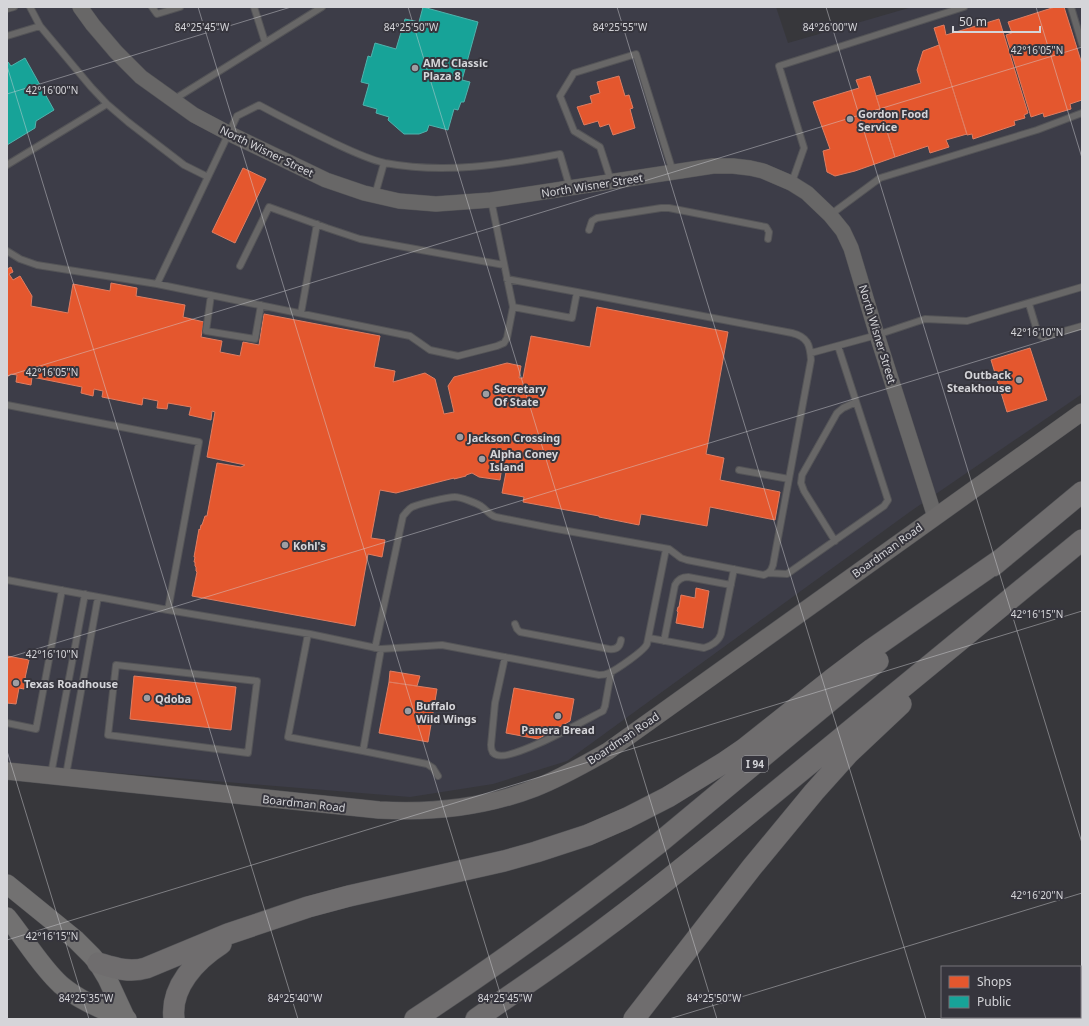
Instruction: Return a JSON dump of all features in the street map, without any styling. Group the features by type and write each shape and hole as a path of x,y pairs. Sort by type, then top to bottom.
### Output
{"highway":[{"name":"I 94","path":"415,1019 536,936 659,843 1082,492"},
{"path":"476,1019 606,928 660,886 1077,544"},
{"path":"634,1019 779,833 835,768 859,743 1077,544"},
{"path":"98,963 122,970 146,968 228,934 297,910 349,896 504,861 588,835 627,818 680,790 744,749 872,649 1004,557"},
{"path":"174,1019 174,1003 178,989 191,970 206,954 239,934 297,910"}],"main road":[{"name":"Boardman Road","path":"7,771 396,811 454,808 486,802 535,788 558,778 608,751 1082,412"},
{"path":"7,884 76,940 98,963 112,985 127,1019"},
{"path":"7,917 48,971 63,986 85,1001 127,1019"}],"street":[{"name":"North Wisner Street","path":"80,7 116,52 141,77 194,115 326,180 364,193 399,201 436,204 491,200 713,166 750,168 763,171 791,183 807,193 830,215 843,231 851,248 935,517"}],"lane":[{"path":"30,7 40,26 107,104 184,165 208,177"},
{"path":"152,7 156,14 180,7"},
{"path":"254,7 265,42"},
{"path":"173,100 322,7"},
{"path":"791,183 804,148 779,66 964,7"},
{"path":"1071,7 1082,44"},
{"path":"7,36 40,26"},
{"path":"612,182 600,147 574,131 560,96 574,73 636,54 673,172"},
{"path":"7,164 107,104"},
{"path":"157,284 237,116 259,105 292,123 355,153 384,163 408,166 474,167 517,162 560,154 570,188"},
{"path":"830,215 880,178 1037,130 1082,112"},
{"path":"375,195 384,163"},
{"path":"7,251 20,259 37,265 157,284 410,336 430,350 458,356 497,346 504,343 507,338 513,307 491,200"},
{"path":"240,266 269,206 360,238 504,265"},
{"path":"589,230 592,221 597,218 669,208 766,227 769,232 768,239"},
{"path":"301,313 317,224"},
{"path":"507,278 797,334 806,339 811,353 810,367 773,565 768,573"},
{"path":"811,353 877,335 924,319 967,321 1082,288"},
{"path":"513,307 572,318 577,292"},
{"path":"211,295 206,331 255,339 261,305"},
{"path":"1029,304 1038,334 1043,337 1082,326"},
{"path":"363,752 378,649 403,516 412,507 455,496 481,506 487,512 496,516 551,528 669,549 681,558 687,560 764,574 787,574 884,506 888,500 838,346"},
{"path":"835,541 804,491 801,483 802,475 837,413 843,408 856,402"},
{"path":"7,405 199,442 168,610"},
{"path":"739,470 789,479"},
{"path":"7,580 308,634 378,649 442,645 605,675 644,650 647,644 666,549"},
{"path":"649,638 704,648 710,646 719,639 722,634 734,569"},
{"path":"664,641 675,585 678,580 688,577 731,585"},
{"path":"7,723 36,729 62,590"},
{"path":"58,776 85,594"},
{"path":"58,776 98,597"},
{"path":"515,624 520,632 609,649 619,646 621,640"},
{"path":"308,634 288,737 427,764 433,768 438,776"},
{"path":"505,656 495,703 491,740 491,750 496,755 500,756 532,747 603,711 606,706 611,672"},
{"path":"116,665 257,681 248,753 108,735 116,665"}],"shaded area":[{"path":"7,7 776,7 788,43 912,7 1082,7 1082,394 911,511 567,761 493,784 410,797 7,764"}],"building: Shops":[{"path":"1055,7 1064,7 1082,64 1082,100 1070,104 1071,109 1044,117 1043,113 1031,117 1006,35 1012,33 1008,22"},
{"path":"999,19 1028,113 1024,115 1025,118 1014,121 1015,125 973,139 972,134 967,135 934,28 944,25 946,35"},
{"path":"939,45 967,134 946,140 949,147 930,153 928,146 895,157 876,96 921,83 917,70 923,51"},
{"path":"619,76 625,96 629,95 633,108 630,109 635,128 613,135 609,124 600,127 598,121 584,125 577,107 592,103 590,96 600,93 597,82"},
{"path":"870,76 895,157 855,171 835,176 827,172 823,151 830,149 813,102 859,88 856,80"},
{"path":"243,168 266,179 235,243 212,232"},
{"name":"Jackson Crossing","path":"11,267 13,272 9,274 13,280 20,276 32,296 31,306 68,313 73,284 110,291 111,283 137,288 136,296 185,305 183,317 204,322 201,337 222,341 220,352 240,356 243,342 259,345 264,314 380,336 374,367 395,371 393,382 425,373 435,379 444,414 454,412 448,386 454,377 507,363 521,366 519,378 523,378 531,336 590,347 597,307 728,332 706,454 724,458 720,480 780,492 775,520 710,507 707,526 641,514 639,525 523,502 524,497 502,493 507,467 502,466 500,480 479,477 472,473 466,476 396,493 380,490 371,538 385,540 382,557 368,554 355,626 192,596 197,572 194,557 199,529 200,530 205,516 207,516 217,463 241,467 245,465 207,457 215,412 212,411 211,420 189,415 191,407 168,403 167,409 157,408 158,401 143,398 142,405 102,397 103,391 94,389 93,396 81,393 82,387 32,377 31,385 16,382 17,375 11,374 7,377 7,269"},
{"name":"Outback Steakhouse","path":"1030,348 1047,400 1007,412 991,360"},
{"path":"696,588 709,591 703,628 676,623 681,595 695,598"},
{"name":"Texas Roadhouse","path":"7,656 29,660 24,689 19,688 16,704 7,703"},
{"path":"390,671 420,676 417,686 389,682"},
{"path":"134,676 236,687 231,730 130,719"},
{"name":"Buffalo Wild Wings","path":"389,682 437,689 428,742 379,733"},
{"path":"514,688 574,699 570,721 538,739 506,733"}],"building: Public":[{"name":"AMC Classic Plaza 8","path":"423,7 478,22 462,80 470,82 464,102 461,102 458,110 454,109 448,130 429,125 427,131 419,134 404,134 388,120 389,117 376,113 377,109 363,105 369,84 361,82 368,56 371,57 375,43 396,49 405,19 419,22"},
{"path":"25,58 54,110 36,121 35,128 7,145 7,63 8,62 11,66"}],"place":[{"name":"AMC Classic Plaza 8","path":"415,68"},
{"name":"Gordon Food Service","path":"850,119"},
{"name":"Outback Steakhouse","path":"1019,380"},
{"name":"Secretary Of State","path":"486,394"},
{"name":"Jackson Crossing","path":"460,437"},
{"name":"Alpha Coney Island","path":"482,459"},
{"name":"Kohl's","path":"285,545"},
{"name":"Texas Roadhouse","path":"16,683"},
{"name":"Qdoba","path":"147,698"},
{"name":"Buffalo Wild Wings","path":"408,711"},
{"name":"Panera Bread","path":"558,716"}]}
